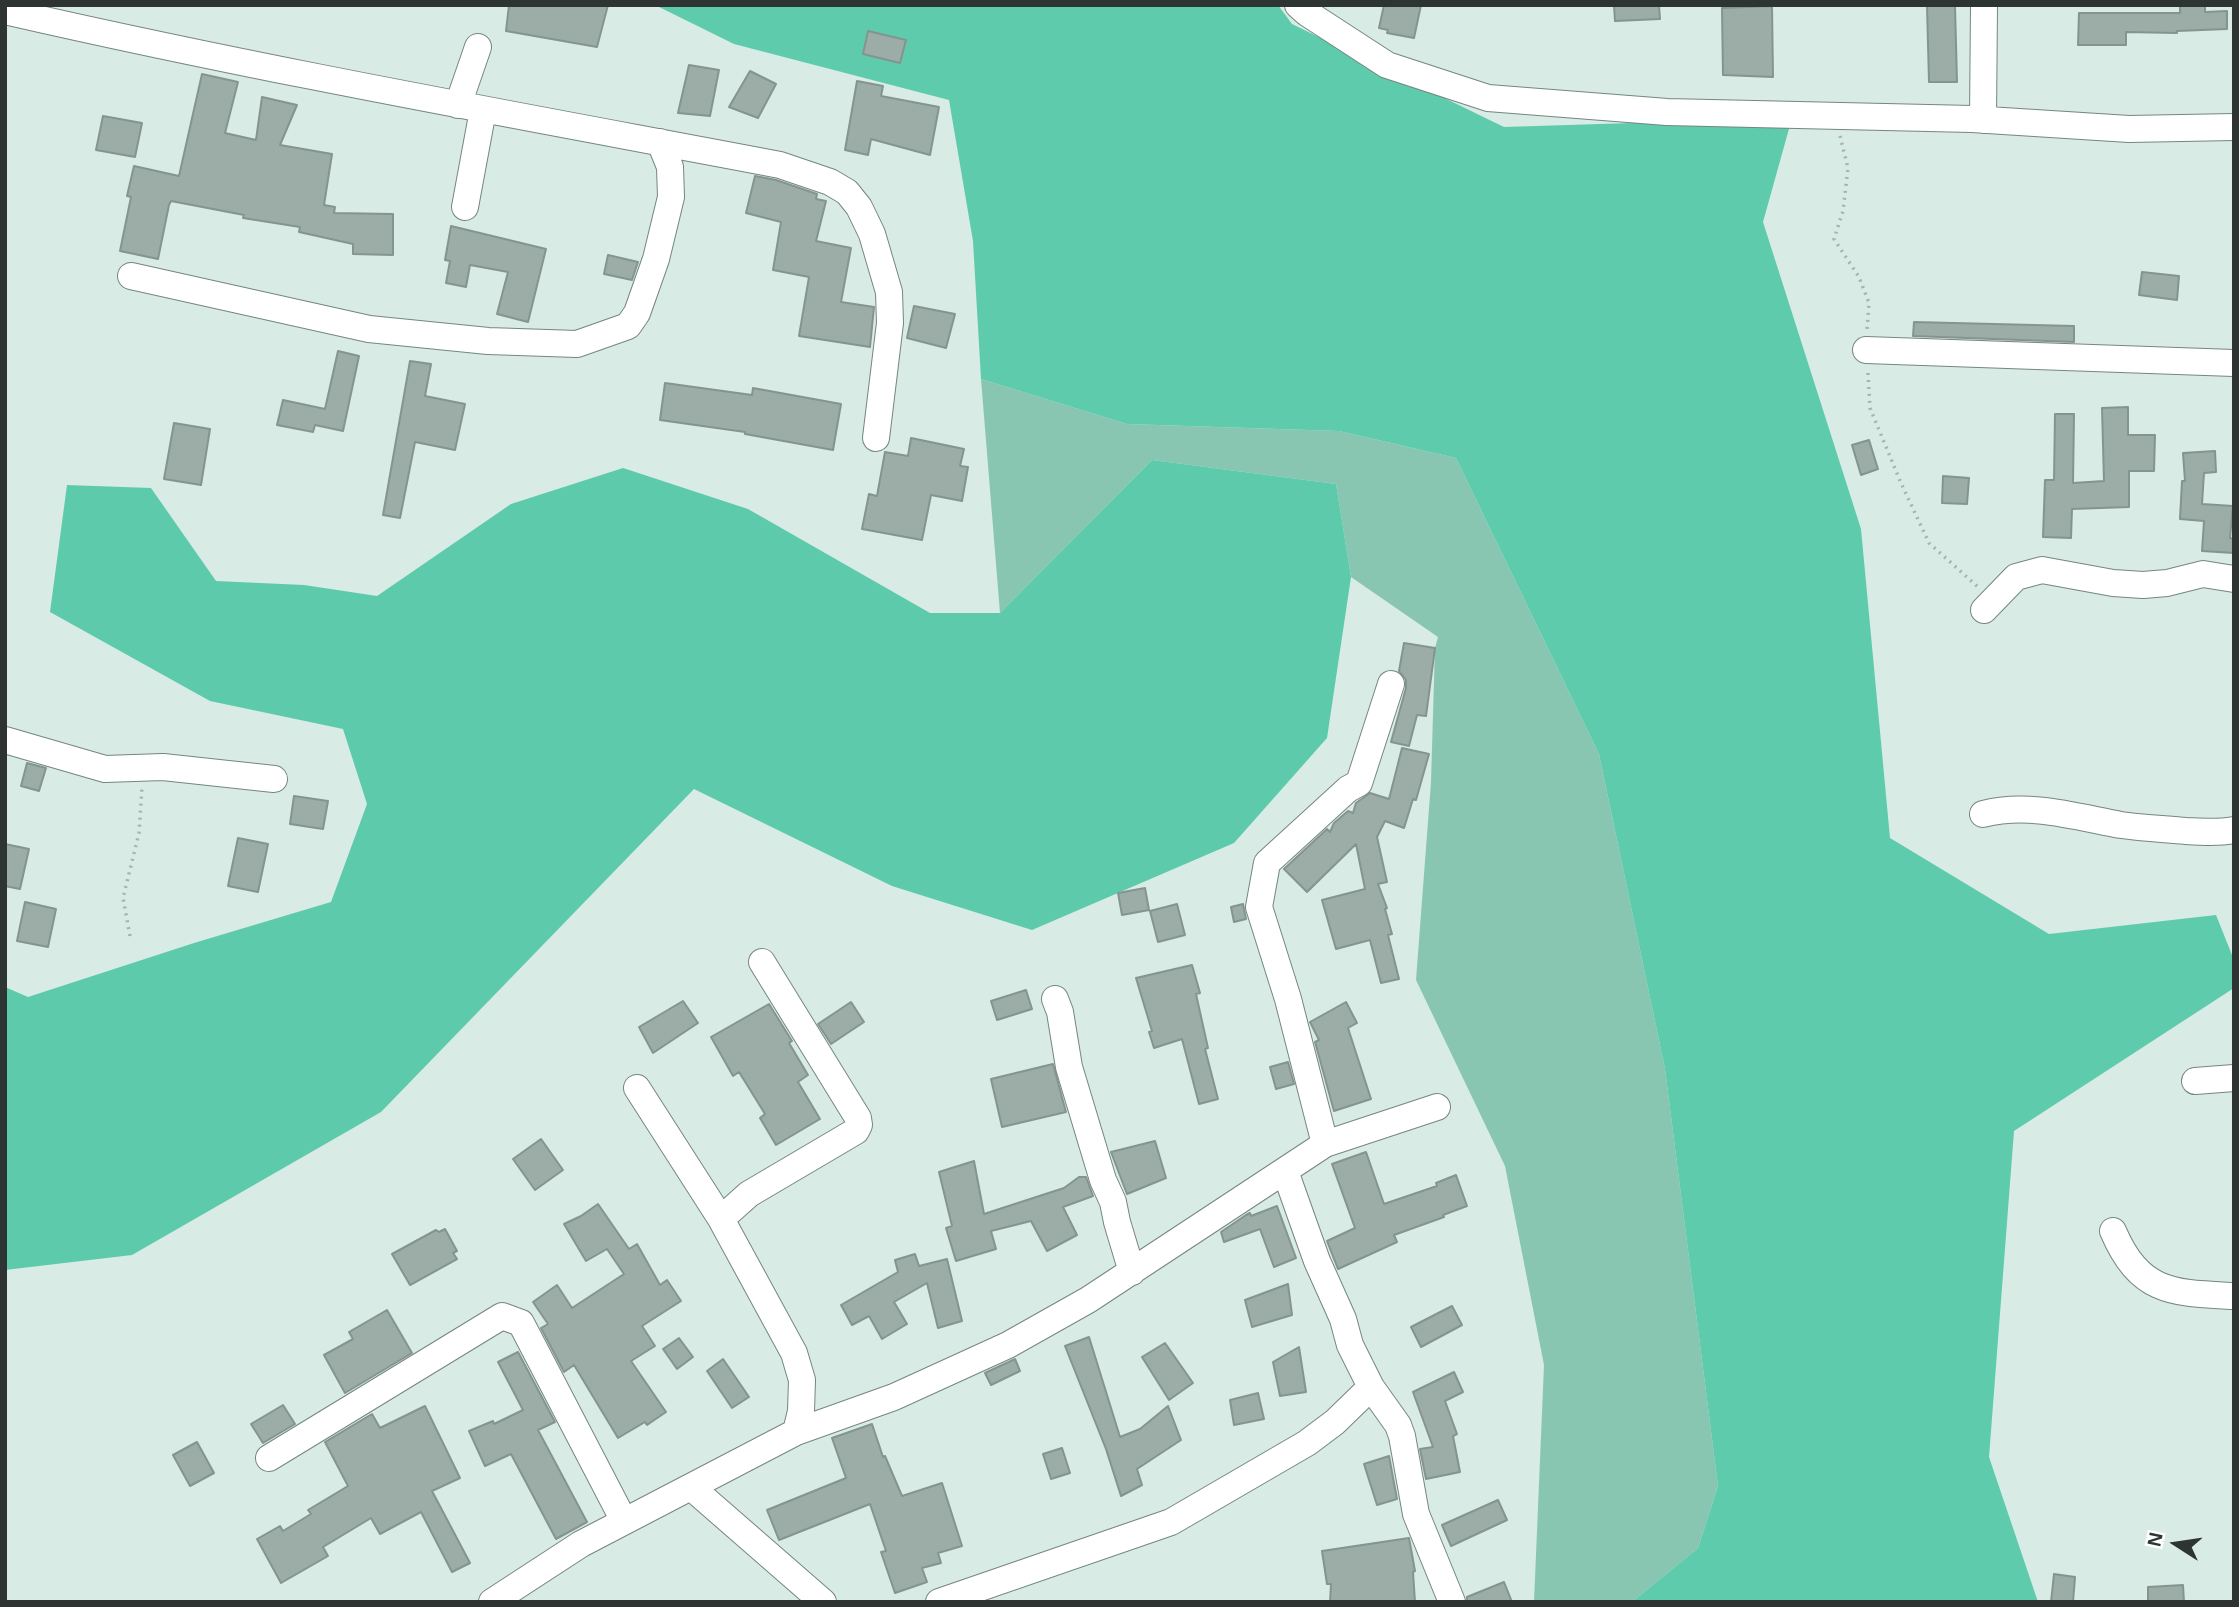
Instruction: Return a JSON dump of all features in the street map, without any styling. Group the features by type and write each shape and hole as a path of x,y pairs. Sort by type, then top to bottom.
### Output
{"street":[{"path":"1298,5 1387,65 1488,97 1667,112 1983,120 2129,129 2234,127"},
{"path":"1983,120 1984,5"},
{"path":"5,11 118,37 471,108 780,164 830,182 847,192 859,207 876,246 889,292 890,323 876,438"},
{"path":"465,207 478,47"},
{"path":"131,275 369,329 488,341 578,344 628,326 636,313 656,259 671,197 670,167 660,142"},
{"path":"1866,350 2234,363"},
{"path":"1984,610 2016,577 2042,570 2113,583 2143,585 2167,583 2203,574 2234,579"},
{"path":"1325,1144 1288,999 1259,907 1266,863 1348,789 1360,783 1391,684"},
{"path":"5,740 105,769 163,767 274,779"},
{"path":"1983,814 1997,810 2031,810 2170,830 2234,830"},
{"path":"721,1219 749,1194 856,1131 859,1125 858,1118 762,962"},
{"path":"1055,999 1060,1012 1069,1067 1103,1180 1113,1202 1132,1272"},
{"path":"2195,1080 2234,1078"},
{"path":"637,1088 721,1219 793,1353 802,1380 801,1411 796,1432"},
{"path":"492,1602 581,1544 796,1432 894,1396 1008,1345 1088,1300 1325,1144 1437,1107"},
{"path":"1285,1171 1317,1261 1343,1319 1350,1345 1371,1387 1398,1425 1416,1514 1452,1602"},
{"path":"2113,1231 2121,1249 2135,1268 2161,1288 2234,1296"},
{"path":"269,1458 502,1317 521,1323 624,1521"},
{"path":"939,1602 1171,1522 1307,1443 1335,1422 1371,1387"},
{"path":"691,1487 823,1602"}],"path":[{"path":"130,936 123,898 139,832 144,768"}],"shaded area":[{"path":"655,5 1278,5 1292,24 1504,127 1792,118 1763,222 1861,529 1890,838 2049,934 2216,915 2234,960 2234,988 2014,1131 1989,1457 2038,1602 1632,1602 1698,1548 1718,1486 1665,1069 1599,754 1456,458 1339,431 1127,424 981,379 973,241 949,100 734,44"},
{"path":"981,379 1127,424 1339,431 1456,458 1599,754 1665,1069 1718,1486 1698,1548 1632,1602 1534,1602 1544,1365 1505,1166 1416,980 1431,782 1435,648 1438,637 1351,577 1336,484 1152,460 1000,613"},
{"path":"1152,460 1336,484 1351,577 1327,738 1234,843 1032,930 892,886 694,789 381,1112 132,1255 5,1270 5,987 28,997 331,902 367,804 343,729 210,701 50,612 67,485 151,488 216,581 304,585 377,596 511,504 623,468 748,509 930,613 1000,613"}],"building":[{"path":"509,5 608,5 597,47 506,31"},
{"path":"1384,5 1421,5 1414,38 1387,33 1388,30 1379,28"},
{"path":"1614,5 1659,5 1660,19 1615,21"},
{"path":"2180,5 2205,5 2205,12 2227,11 2227,29 2177,33 2126,32 2126,45 2078,45 2079,13 2180,13"},
{"path":"1772,6 1773,77 1723,75 1722,8"},
{"path":"1927,6 1955,6 1957,82 1929,82"},
{"path":"868,31 906,40 900,63 863,54"},
{"path":"689,65 719,70 710,116 678,113"},
{"path":"750,71 776,84 758,118 729,107"},
{"path":"202,74 238,82 225,133 256,140 262,97 297,105 280,145 332,154 324,205 335,207 334,213 393,214 393,255 353,254 353,244 299,232 300,227 243,218 244,215 171,201 158,259 120,251 134,166 179,176"},
{"path":"857,81 883,86 881,96 939,107 930,155 871,139 868,155 845,150"},
{"path":"103,116 142,123 135,157 96,150"},
{"path":"755,176 817,194 816,199 826,201 816,241 851,248 841,302 874,307 870,347 799,336 809,277 773,270 781,222 746,213"},
{"path":"451,226 546,249 528,322 497,314 508,272 470,265 466,287 446,283 450,261 445,260"},
{"path":"608,255 638,262 632,280 604,274"},
{"path":"2142,272 2179,276 2177,300 2139,295"},
{"path":"914,306 955,314 946,348 907,338"},
{"path":"1914,322 2074,326 2074,342 1913,336"},
{"path":"338,351 359,356 343,431 315,425 313,432 277,425 283,400 325,409"},
{"path":"410,361 431,364 425,396 465,404 455,450 415,442 400,518 383,515"},
{"path":"665,383 752,395 753,388 841,404 833,450 745,432 660,420"},
{"path":"2128,407 2128,435 2155,435 2154,471 2129,471 2129,507 2072,509 2071,538 2043,537 2045,480 2054,480 2055,414 2074,414 2073,483 2104,481 2102,408"},
{"path":"174,423 210,429 201,485 164,479"},
{"path":"911,438 964,449 960,466 968,467 962,501 931,495 922,540 862,529 869,494 877,496 885,452 908,456"},
{"path":"1869,440 1878,469 1861,475 1852,445"},
{"path":"2215,451 2216,472 2204,473 2202,504 2233,506 2230,538 2234,539 2234,553 2202,551 2204,521 2180,519 2182,481 2185,481 2183,453"},
{"path":"1943,476 1969,478 1967,504 1942,503"},
{"path":"1404,643 1435,648 1426,716 1417,715 1409,746 1391,742 1406,688 1406,680 1399,671"},
{"path":"1402,748 1429,754 1416,800 1413,799 1404,828 1385,821 1377,837 1387,882 1378,884 1387,908 1385,909 1392,934 1388,935 1399,979 1381,983 1370,940 1336,949 1322,900 1365,889 1356,844 1307,892 1284,869 1327,829 1330,832 1334,823 1348,811 1353,813 1356,803 1370,793 1389,799"},
{"path":"27,763 46,768 39,791 21,786"},
{"path":"294,796 328,801 323,829 290,824"},
{"path":"238,838 268,844 258,892 228,886"},
{"path":"5,844 29,849 20,889 5,886"},
{"path":"1145,888 1149,910 1122,915 1118,893"},
{"path":"25,902 56,909 48,947 17,941"},
{"path":"1177,904 1185,935 1158,942 1150,911"},
{"path":"1243,904 1246,919 1234,922 1231,907"},
{"path":"1192,965 1200,993 1196,994 1208,1048 1205,1049 1218,1099 1199,1104 1182,1039 1154,1048 1149,1032 1152,1031 1136,978"},
{"path":"1026,990 1032,1009 997,1020 991,1001"},
{"path":"683,1001 698,1023 653,1053 639,1027"},
{"path":"851,1002 864,1022 831,1044 818,1024"},
{"path":"1346,1002 1357,1023 1348,1028 1371,1099 1334,1111 1315,1042 1319,1040 1310,1022"},
{"path":"769,1004 792,1041 789,1043 808,1075 798,1082 820,1119 776,1145 760,1118 765,1114 739,1072 733,1076 711,1037"},
{"path":"1288,1062 1294,1084 1276,1089 1270,1067"},
{"path":"1053,1064 1066,1112 1002,1127 991,1079"},
{"path":"541,1139 563,1170 535,1190 513,1159"},
{"path":"1155,1141 1166,1178 1127,1194 1111,1152"},
{"path":"1366,1152 1384,1204 1437,1186 1436,1183 1456,1175 1467,1206 1394,1235 1397,1242 1338,1269 1327,1241 1355,1228 1332,1164"},
{"path":"974,1161 984,1214 1064,1188 1079,1177 1086,1177 1093,1196 1063,1207 1077,1235 1047,1251 1031,1221 991,1231 996,1249 956,1261 946,1228 952,1226 939,1172"},
{"path":"598,1204 629,1249 637,1244 660,1285 667,1280 681,1301 642,1326 655,1346 631,1361 666,1412 647,1425 645,1422 618,1438 574,1365 564,1372 541,1328 548,1324 533,1302 557,1285 572,1308 624,1274 607,1249 586,1261 564,1224"},
{"path":"1277,1206 1296,1258 1274,1267 1260,1229 1224,1242 1221,1232 1246,1215 1250,1213 1251,1216"},
{"path":"445,1229 457,1251 453,1253 457,1259 410,1285 392,1254 436,1230 439,1232"},
{"path":"915,1254 919,1266 947,1259 962,1321 938,1328 927,1283 894,1302 907,1324 882,1339 869,1316 852,1325 841,1305 898,1272 895,1260"},
{"path":"1288,1284 1292,1315 1252,1327 1245,1300"},
{"path":"1452,1306 1462,1325 1421,1347 1411,1327"},
{"path":"387,1310 412,1353 345,1393 324,1355 353,1339 349,1332"},
{"path":"1089,1337 1120,1437 1140,1429 1168,1406 1181,1440 1137,1469 1142,1485 1121,1496 1106,1449 1065,1346"},
{"path":"679,1338 693,1357 677,1369 663,1349"},
{"path":"1165,1343 1193,1383 1169,1400 1142,1357"},
{"path":"1299,1347 1306,1392 1280,1396 1273,1362"},
{"path":"518,1352 555,1422 538,1430 587,1522 556,1539 511,1454 485,1466 469,1431 493,1421 494,1424 523,1410 498,1362"},
{"path":"723,1359 749,1397 732,1408 707,1371"},
{"path":"1015,1359 1020,1371 991,1385 985,1373"},
{"path":"1454,1372 1463,1392 1445,1401 1457,1434 1453,1436 1460,1472 1426,1479 1420,1449 1433,1447 1413,1392"},
{"path":"1258,1393 1264,1419 1234,1425 1230,1400"},
{"path":"283,1405 295,1424 263,1443 251,1424"},
{"path":"425,1406 460,1478 432,1491 470,1563 452,1572 421,1512 380,1534 371,1518 323,1547 328,1556 281,1583 257,1539 280,1526 283,1531 311,1514 308,1510 348,1486 325,1442 372,1414 380,1428"},
{"path":"872,1424 883,1457 885,1456 902,1496 942,1483 962,1546 938,1553 941,1563 922,1568 927,1582 895,1593 881,1552 886,1551 870,1504 779,1540 767,1510 846,1478 832,1438"},
{"path":"197,1442 214,1473 190,1486 173,1455"},
{"path":"1062,1448 1070,1473 1051,1479 1043,1454"},
{"path":"1389,1456 1397,1499 1377,1505 1364,1464"},
{"path":"1498,1500 1507,1520 1451,1546 1442,1525"},
{"path":"1409,1538 1415,1571 1415,1602 1330,1602 1331,1584 1327,1584 1322,1551"},
{"path":"2054,1574 2075,1577 2073,1602 2051,1602"},
{"path":"1504,1582 1512,1602 1467,1602 1467,1597"},
{"path":"2183,1585 2184,1602 2148,1602 2148,1587"}]}
